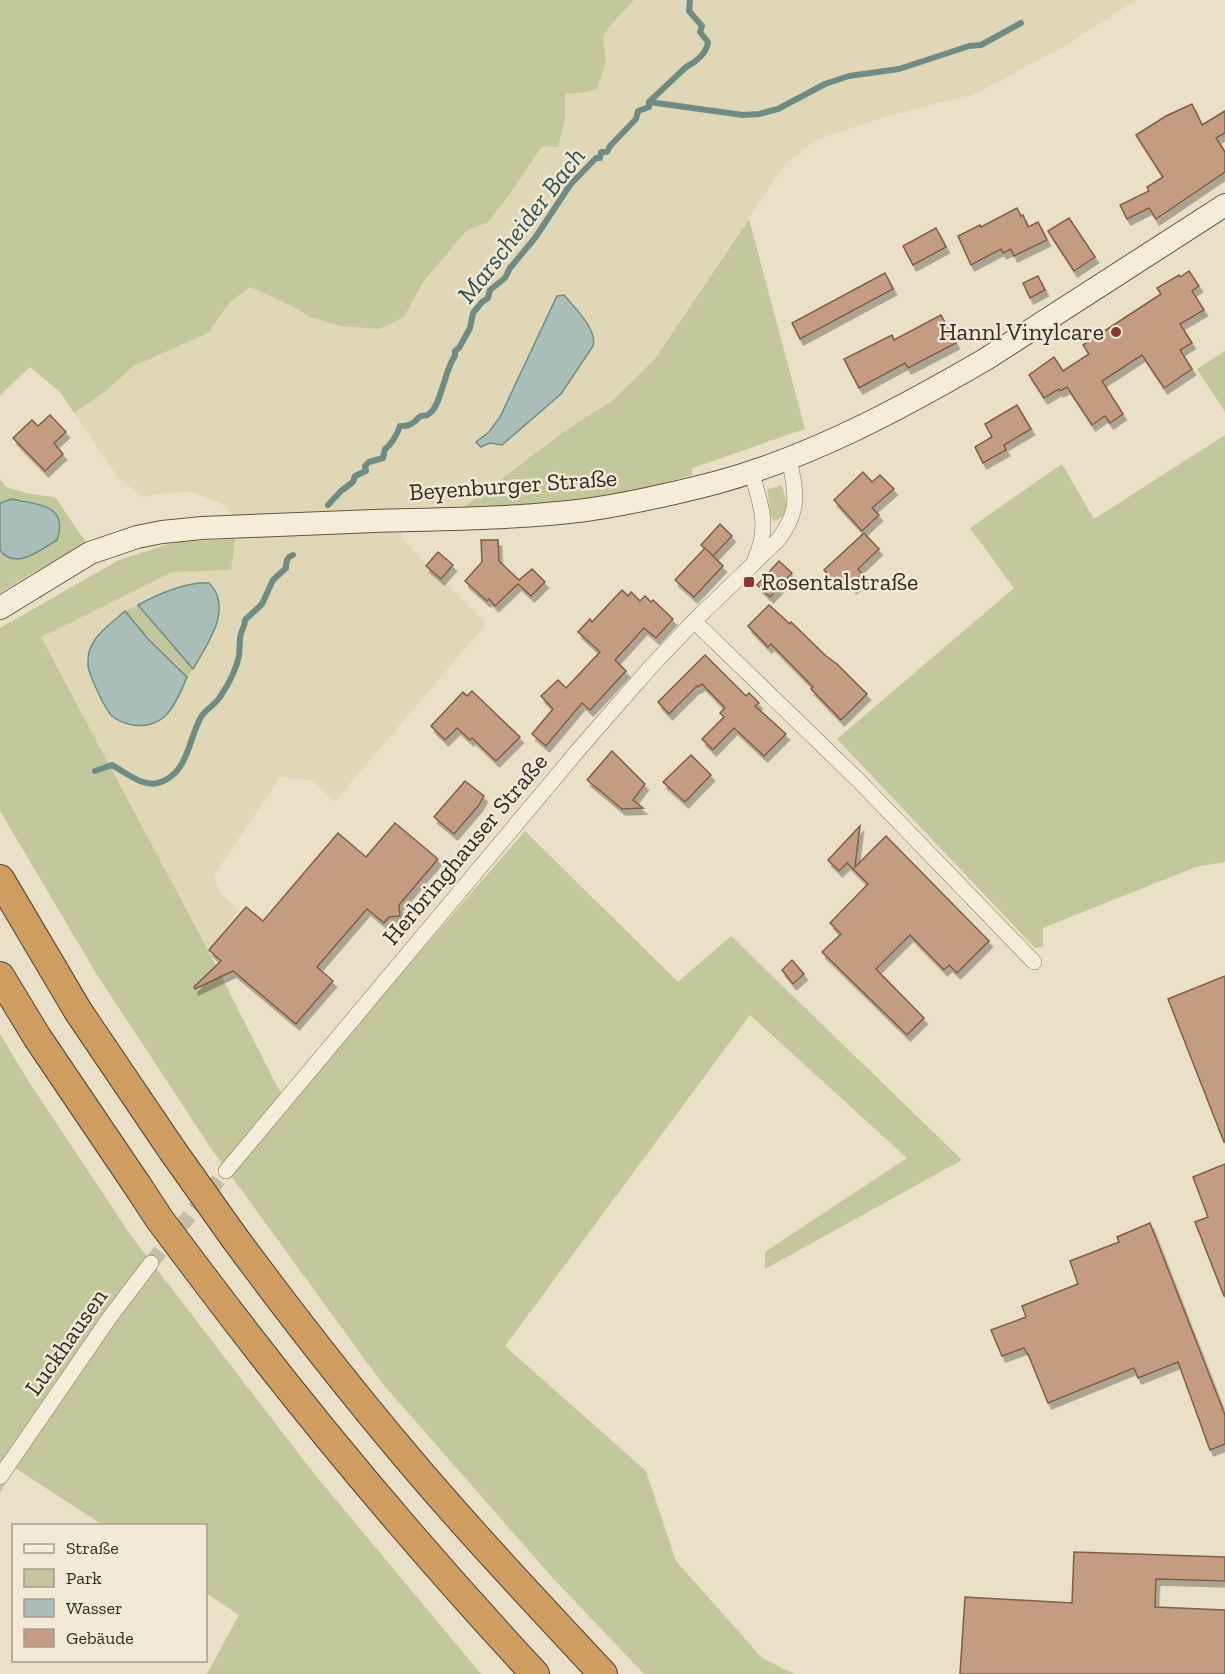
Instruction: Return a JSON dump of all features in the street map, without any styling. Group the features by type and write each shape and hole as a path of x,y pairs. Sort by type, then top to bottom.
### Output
{"highway":[{"path":"0,879 78,1011 172,1150 284,1305 405,1456 603,1674"},
{"path":"0,976 37,1037 160,1220 257,1349 373,1492 469,1602 536,1674"}],"main road":[{"name":"Beyenburger Straße","path":"0,608 90,553 123,540 162,532 202,528 502,517 585,510 626,504 716,483 751,472 858,428 986,359 1225,205"}],"street":[{"name":"Herbringhauser Straße","path":"226,1171 557,774 694,621 778,540 793,516 795,502 789,458"},
{"name":"Herbringhauser Straße","path":"751,472 762,507 763,525 762,544 751,566"},
{"path":"694,621 859,781 1034,962"},
{"name":"Luckhausen","path":"0,1477 110,1317 151,1263"}],"shaded area":[{"path":"634,0 1136,0 1060,49 974,94 885,117 817,139 784,165 654,360 613,400 562,433 463,508 397,510 402,539 486,624 334,802 312,780 280,777 214,875 219,892 238,910 209,952 41,637 172,572 231,570 233,514 220,502 187,491 142,497 118,477 74,413 103,393 134,366 208,333 230,302 250,287 310,317 404,317 423,282 466,230 488,222 510,194 542,145 565,119 565,94 587,94 605,63 603,38 608,28"}],"green space":[{"path":"0,0 634,0 608,28 603,38 606,63 597,88 565,94 565,119 558,147 542,146 488,222 466,231 423,282 404,317 379,329 341,326 310,317 250,287 230,302 208,333 134,366 103,393 74,413 61,393 30,367 0,395"},
{"path":"749,219 805,429 692,468 692,475 627,493 545,505 463,508 562,433 613,400 654,360"},
{"path":"1225,351 1225,412 1197,369"},
{"path":"1225,435 1225,862 1196,867 1043,928 1043,947 1035,948 837,739 1014,588 970,528 1062,464 1094,519"},
{"path":"0,479 6,487 30,494 55,497 87,544 0,593"},
{"path":"781,485 786,506 783,515 774,521 771,517 767,490"},
{"path":"235,539 231,570 172,572 41,637 209,952 278,1088 289,1103 525,831 678,982 731,936 962,1160 765,1269 765,1252 907,1158 750,1015 505,1346 646,1471 676,1561 762,1658 794,1674 644,1674 551,1576 382,1383 210,1147 96,973 0,811 0,628 119,560 175,542"},
{"path":"138,605 193,669 187,677 149,640 125,611"},
{"path":"0,1034 129,1233 312,1471 481,1674 207,1674 239,1615 207,1594 207,1524 101,1524 15,1468 0,1492"}],"water":[{"path":"564,295 589,326 594,340 593,346 561,394 502,445 490,443 481,447 476,442 489,432 500,417 557,296"},
{"path":"12,499 41,505 55,513 59,519 60,528 57,540 28,557 13,559 6,556 0,550 0,503"},
{"path":"199,583 209,583 216,593 219,615 211,638 193,669 138,605 168,591"},
{"path":"125,611 149,640 187,677 171,709 164,717 152,724 131,725 112,716 98,692 88,666 89,652 95,640"}],"building":[{"path":"1192,104 1202,125 1225,111 1225,133 1216,138 1225,152 1225,172 1156,219 1149,208 1127,219 1120,205 1149,191 1147,187 1163,177 1136,135 1166,116"},
{"path":"1017,208 1028,227 1038,222 1047,240 1014,256 1011,249 1003,253 1001,249 971,265 958,236"},
{"path":"1069,218 1095,257 1074,271 1048,231"},
{"path":"936,228 946,247 913,265 903,246"},
{"path":"1189,271 1199,286 1192,291 1204,310 1180,324 1192,343 1180,350 1192,369 1164,388 1142,355 1102,381 1123,414 1110,423 1105,416 1092,425 1067,387 1044,398 1029,375 1054,357 1063,371 1089,354 1083,345 1161,294 1157,288"},
{"path":"885,273 893,289 800,339 792,323"},
{"path":"1038,276 1045,290 1030,298 1023,283"},
{"path":"941,315 956,343 908,368 905,363 859,388 844,359 892,335 894,340"},
{"path":"1017,405 1031,429 1004,445 1006,450 983,463 975,447 992,437 985,424"},
{"path":"50,415 66,432 54,443 63,454 45,471 13,438 32,420 38,426"},
{"path":"863,472 872,482 880,475 894,489 872,508 879,515 862,531 834,500"},
{"path":"720,524 732,536 713,556 701,545"},
{"path":"864,533 879,549 858,569 865,577 853,588 846,580 839,586 824,570"},
{"path":"481,540 498,540 499,561 519,580 532,569 545,582 531,596 518,584 495,606 489,599 487,601 465,581 482,562"},
{"path":"705,548 723,566 694,597 675,580"},
{"path":"438,552 453,565 441,579 426,566"},
{"path":"779,561 792,573 770,597 757,585"},
{"path":"622,590 628,596 631,592 640,601 645,596 651,602 653,600 673,619 656,638 644,628 615,660 626,671 590,710 582,703 546,746 532,734 553,709 541,696 558,680 566,688 600,652 578,632 590,619 592,622"},
{"path":"769,605 790,624 791,622 867,694 841,720 771,644 768,647 748,626"},
{"path":"705,655 746,696 749,693 759,703 755,706 786,734 764,756 734,728 713,750 702,739 724,717 720,713 725,708 702,684 697,686 669,714 658,702"},
{"path":"472,691 520,737 496,761 472,738 470,740 457,728 445,740 431,726 463,692 467,696"},
{"path":"612,751 645,784 633,800 643,808 622,809 587,780"},
{"path":"691,755 711,775 685,802 663,782"},
{"path":"465,781 484,796 454,834 434,817"},
{"path":"395,823 438,859 399,905 400,916 389,917 384,923 367,909 317,967 333,981 296,1024 233,971 195,989 194,987 221,961 209,950 246,907 263,921 338,833 366,857"},
{"path":"860,826 855,867 886,836 989,941 957,973 949,965 944,970 910,935 876,969 924,1018 907,1035 822,952 841,934 830,923 868,884 847,863 839,871 828,860"},
{"path":"792,960 804,974 793,984 782,970"},
{"path":"1225,976 1225,1142 1224,1142 1168,999"},
{"path":"1225,1164 1224,1296 1195,1222 1208,1217 1193,1177"},
{"path":"1150,1223 1225,1415 1225,1444 1210,1450 1178,1362 1138,1378 1134,1368 1048,1403 1024,1348 1002,1356 991,1330 1026,1317 1022,1306 1078,1284 1070,1261 1119,1242 1117,1237"},
{"path":"1074,1552 1225,1557 1225,1581 1156,1579 1155,1607 1225,1610 1225,1674 960,1674 965,1597 1072,1603"}],"waterway":[{"name":"Marscheider Bach","path":"328,505 353,482 355,476 366,471 365,466 369,462 383,458 385,449 394,439 400,426 411,424 434,409 455,351 470,328 473,313 488,298 490,290 505,278 570,185 596,158 600,158 601,152 607,152 636,119 638,111 649,107 649,102 703,53 708,42 700,32 702,26 689,11 690,0"},
{"path":"649,102 743,115 759,114 778,109 825,84 849,76 899,69 969,46 981,45 1021,23"},
{"name":"Marscheider Bach","path":"95,771 112,765 134,778 152,784 168,779 176,773 186,756 201,717 218,700 234,672 245,620 262,604 273,580 286,568 287,560 293,555"}],"tunnel":[{"path":"151,1263 226,1171"}],"place":[{"name":"Hannl Vinylcare","path":"1116,332"},
{"name":"Rosentalstraße","path":"749,582"}]}
